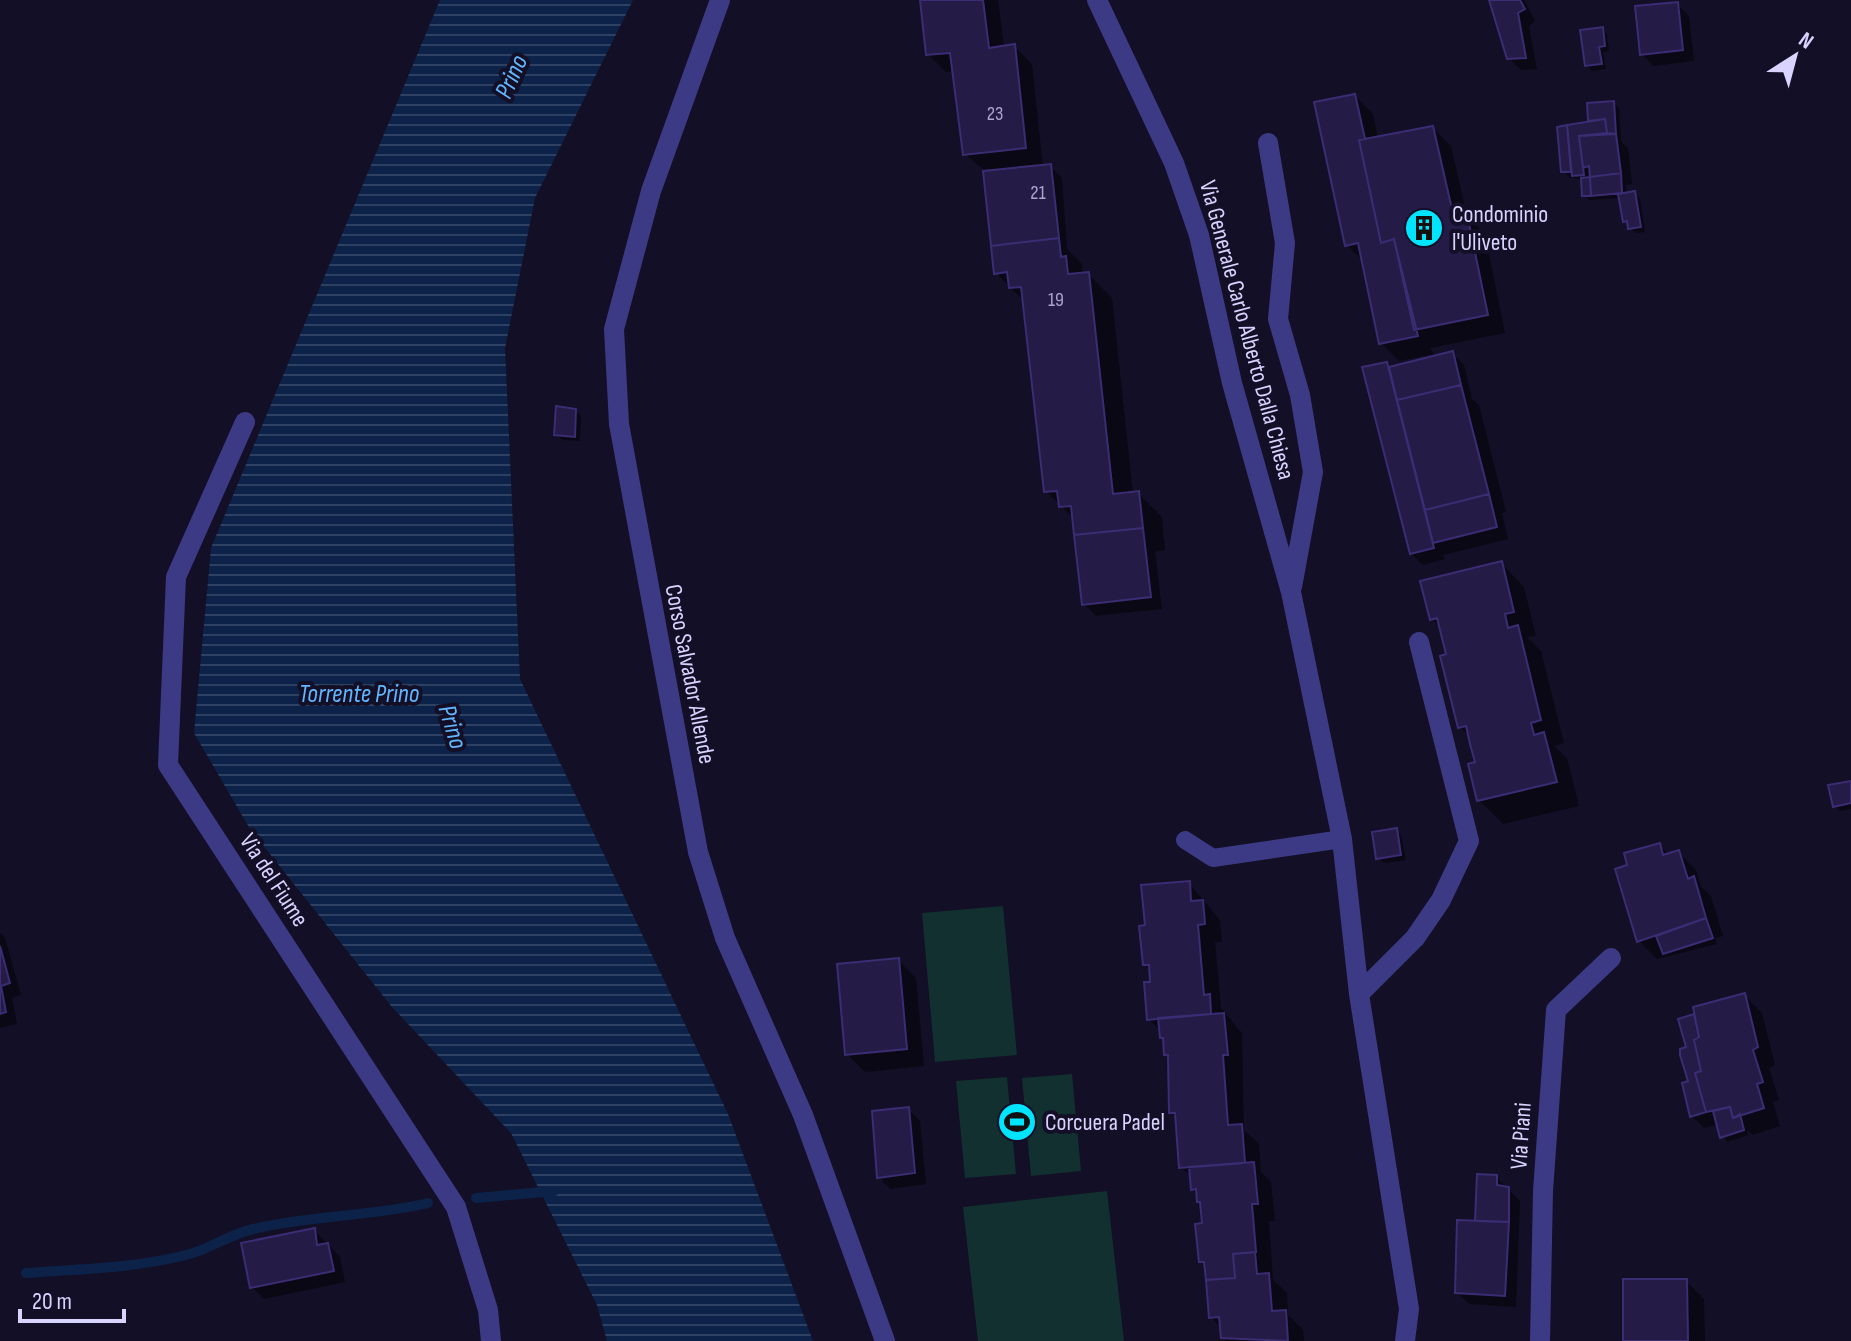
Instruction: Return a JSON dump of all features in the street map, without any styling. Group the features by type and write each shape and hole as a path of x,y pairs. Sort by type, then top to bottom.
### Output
{"street":[{"name":"Corso Salvador Allende","path":"720,0 651,191 614,329 619,424 698,852 725,938 803,1115 885,1341"},
{"name":"Via Generale Carlo Alberto Dalla Chiesa","path":"1097,0 1174,163 1199,235 1232,383 1291,592 1342,839 1359,994 1409,1309 1405,1341"},
{"name":"Via Generale Carlo Alberto Dalla Chiesa","path":"1268,143 1285,243 1278,319 1300,395 1313,472 1291,592"},
{"name":"Via del Fiume","path":"245,422 176,577 168,765 456,1207 488,1310 491,1341"},
{"path":"1359,994 1415,938 1441,900 1469,841 1419,642"},
{"name":"Via Piani","path":"1540,1341 1543,1191 1556,1010 1611,958"}],"lane":[{"path":"1185,840 1213,858 1342,839"}],"green space":[{"path":"1003,906 1017,1055 935,1062 922,913"},
{"path":"1072,1074 1081,1171 1031,1176 1022,1078"},
{"path":"1007,1077 1016,1174 965,1178 956,1081"},
{"path":"1107,1191 1124,1341 978,1341 963,1207"}],"water":[{"name":"Torrente Prino","path":"440,0 633,0 535,198 505,348 520,679 728,1114 813,1341 607,1341 597,1305 511,1133 392,1007 250,829 194,733 211,548"}],"building":[{"path":"920,0 983,0 989,48 1015,44 1026,148 963,155 950,53 926,55"},
{"path":"1489,0 1520,0 1525,9 1518,13 1526,58 1507,59"},
{"path":"1678,2 1683,50 1640,55 1635,6"},
{"path":"1603,27 1605,46 1599,47 1602,64 1585,66 1580,30"},
{"path":"1355,94 1365,139 1359,140 1381,243 1394,239 1418,336 1379,344 1358,243 1345,246 1314,102"},
{"path":"1614,101 1616,134 1607,133 1605,119 1588,121 1587,103"},
{"path":"1605,119 1607,133 1579,136 1584,175 1572,176 1567,125"},
{"path":"1567,125 1571,172 1561,172 1557,127"},
{"name":"Condominio l'Uliveto","path":"1433,126 1454,218 1467,214 1488,315 1414,330 1394,239 1381,243 1359,140"},
{"path":"1616,134 1621,173 1590,177 1589,166 1583,168 1579,136"},
{"path":"1051,164 1059,238 991,246 983,171"},
{"path":"1621,173 1622,193 1591,196 1590,177"},
{"path":"1590,177 1591,196 1582,196 1581,178"},
{"path":"1635,191 1641,227 1628,229 1627,221 1623,222 1618,194"},
{"path":"1059,238 1061,257 1066,256 1068,274 1089,272 1113,494 1139,491 1143,528 1074,535 1071,506 1059,507 1057,491 1044,492 1021,287 1009,288 1007,272 994,274 991,246"},
{"path":"1453,351 1461,385 1397,400 1389,367"},
{"path":"1387,362 1434,548 1410,554 1362,367"},
{"path":"1461,385 1489,494 1425,510 1397,400"},
{"path":"556,406 576,409 575,437 554,435"},
{"path":"1489,494 1497,527 1433,543 1425,510"},
{"path":"1143,528 1151,597 1082,605 1074,535"},
{"path":"1502,561 1514,612 1505,614 1508,628 1518,625 1541,720 1531,723 1534,735 1544,732 1557,782 1477,801 1468,764 1475,762 1466,726 1458,728 1440,656 1446,654 1437,618 1430,620 1420,581"},
{"path":"1851,781 1851,803 1833,807 1828,785"},
{"path":"1397,828 1401,855 1376,859 1372,832"},
{"path":"1660,843 1663,855 1679,850 1688,879 1694,876 1706,918 1637,942 1615,869 1627,865 1624,853"},
{"path":"1190,881 1191,901 1203,900 1205,924 1198,925 1204,995 1210,994 1211,1014 1147,1020 1144,982 1150,982 1149,965 1143,965 1139,926 1145,925 1141,885"},
{"path":"1706,918 1713,938 1663,954 1656,936"},
{"path":"0,946 10,983 1,986 6,1012 0,1014"},
{"path":"899,958 907,1049 845,1055 837,964"},
{"path":"1745,993 1758,1047 1753,1050 1763,1082 1757,1084 1764,1108 1733,1118 1730,1107 1706,1112 1695,1073 1701,1071 1694,1040 1699,1037 1693,1007"},
{"path":"1224,1013 1228,1055 1223,1055 1228,1125 1242,1124 1245,1163 1179,1168 1175,1113 1169,1113 1168,1055 1164,1055 1158,1018"},
{"path":"1694,1014 1699,1037 1694,1040 1701,1071 1695,1073 1706,1112 1690,1117 1682,1083 1688,1081 1680,1055 1680,1049 1686,1047 1678,1019"},
{"path":"909,1107 915,1173 877,1178 872,1111"},
{"path":"1730,1107 1733,1118 1740,1114 1744,1130 1720,1138 1713,1111"},
{"path":"1254,1162 1258,1204 1252,1204 1256,1252 1233,1254 1235,1278 1206,1280 1204,1262 1199,1262 1195,1224 1202,1223 1200,1202 1197,1202 1196,1189 1191,1190 1189,1167"},
{"path":"1477,1174 1497,1175 1497,1185 1509,1187 1509,1222 1475,1221"},
{"path":"1457,1220 1509,1222 1505,1296 1455,1293"},
{"path":"315,1228 317,1245 328,1243 334,1271 250,1288 241,1243"},
{"path":"1255,1252 1257,1274 1269,1273 1272,1311 1286,1310 1288,1341 1221,1338 1219,1317 1209,1318 1206,1280 1235,1278 1233,1254"},
{"path":"1623,1279 1687,1279 1688,1341 1623,1341"}],"waterway":[{"path":"476,1198 554,1191"},
{"path":"26,1273 150,1262 190,1254 253,1229 428,1203"}],"place":[{"name":"Condominio l'Uliveto","path":"1424,228"},
{"name":"Corcuera Padel","path":"1017,1122"}],"water label":[{"name":"Prino","path":"512,77"},
{"name":"Prino","path":"452,727"}]}
